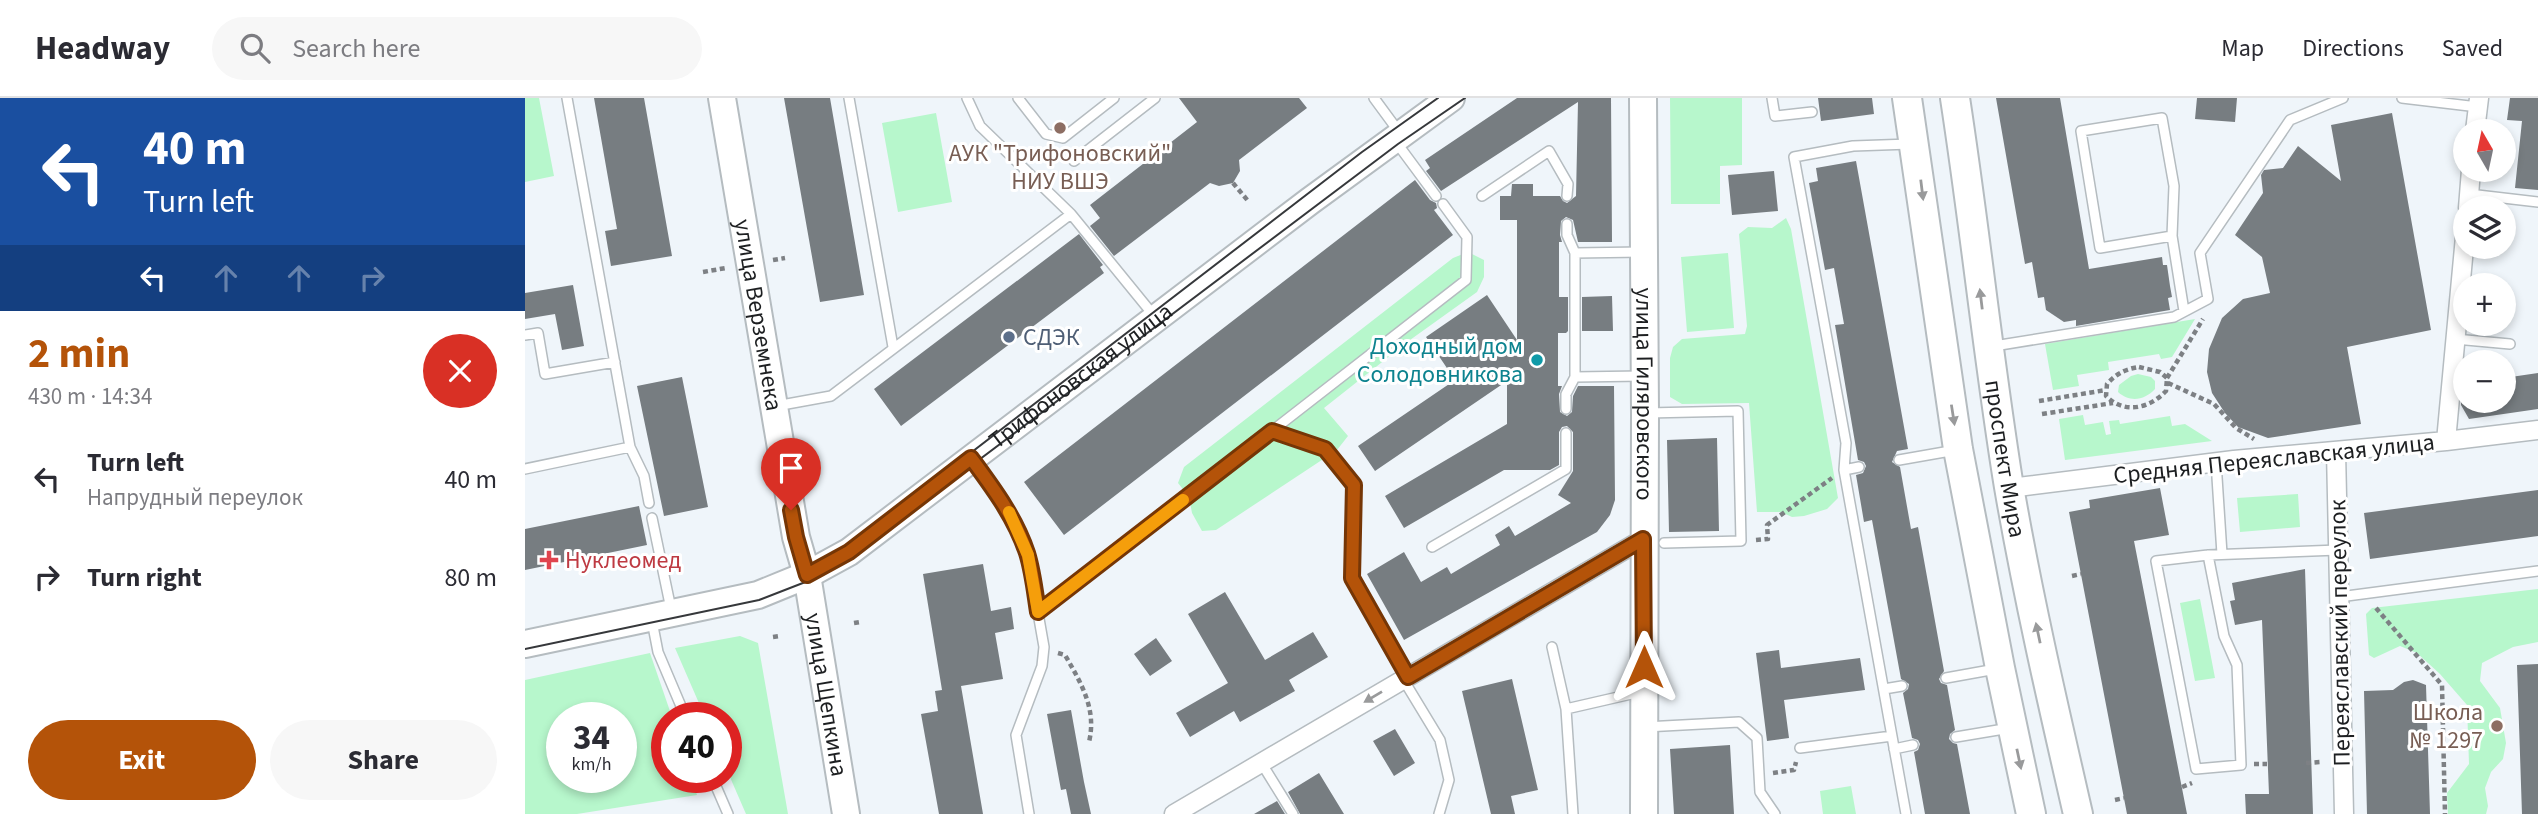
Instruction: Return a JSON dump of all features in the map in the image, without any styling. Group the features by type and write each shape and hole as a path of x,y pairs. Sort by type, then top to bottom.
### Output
{"main road":[{"name":"проспект Мира","path":"1907,98 1958,449 2031,814"},
{"name":"проспект Мира","path":"1955,98 2010,488 2078,814"}],"street":[{"name":"улица Верземнека","path":"722,98 796,537 807,575"},
{"name":"Трифоновская улица","path":"525,644 758,595 807,575 849,552 1396,136 1451,98"},
{"name":"улица Гиляровского","path":"1643,98 1645,413 1654,541 1644,691 1644,814"},
{"path":"2446,441 2463,259"},
{"name":"Средняя Переяславская улица","path":"2010,488 2216,462 2538,430"},
{"name":"Переяславский переулок","path":"2336,451 2344,814"},
{"path":"1178,813 1406,678 1654,541"},
{"name":"улица Щепкина","path":"807,575 846,814"}],"lane":[{"path":"567,98 630,447 644,476 649,503"},
{"path":"849,98 893,347"},
{"path":"967,98 980,126 1071,214 1156,318"},
{"path":"1019,98 1047,134 1063,138 1114,98"},
{"path":"1074,161 1155,98"},
{"path":"1374,98 1436,196"},
{"path":"1772,98 1775,116 1812,112"},
{"path":"1988,347 2173,317 2208,299 2200,253 2290,120 2343,98"},
{"path":"2402,98 2478,103"},
{"path":"2172,236 2100,248 2081,131 2162,118 2174,186 2172,236 2184,311"},
{"path":"1906,814 1844,470 1846,443 1794,157 1853,146 1915,144"},
{"path":"1482,196 1549,151 1567,184 1567,196"},
{"path":"2516,202 2538,202"},
{"path":"1038,612 1465,280 1467,237 1443,204"},
{"path":"774,406 831,396 1071,214"},
{"path":"1566,409 1566,394 1575,377 1575,253 1567,235 1567,223"},
{"path":"1575,253 1644,252"},
{"path":"525,335 538,333 545,374 615,362"},
{"path":"2455,339 2510,344"},
{"path":"1575,377 1645,376"},
{"path":"1645,413 1738,411 1741,541 1654,541"},
{"path":"1272,431 1325,449 1354,485 1352,578 1440,740 1449,780 1439,814"},
{"path":"1432,547 1566,469 1566,433"},
{"path":"525,469 630,447"},
{"path":"1899,460 1958,449"},
{"path":"971,458 994,488 1013,520 1028,555 1044,647 1042,666 1016,734 1029,814"},
{"path":"2216,462 2223,554"},
{"path":"1844,470 1859,467"},
{"path":"652,518 661,616 658,652 680,702"},
{"path":"2208,555 2224,636 2237,665 2241,765 2196,769 2156,561 2208,555 2223,554 2338,550"},
{"path":"2339,597 2538,571"},
{"path":"1552,647 1566,709 1573,814"},
{"path":"1946,678 2000,668"},
{"path":"1884,689 1902,685"},
{"path":"1566,709 1644,691"},
{"path":"1644,728 1738,722 1757,738 1760,792 1775,814"},
{"path":"1956,737 2012,728"},
{"path":"1800,748 1892,736"},
{"path":"1894,749 1913,745"},
{"path":"1262,764 1293,814"},
{"path":"719,793 728,814"}],"path":[{"path":"1233,183 1249,202"},
{"path":"2042,414 2113,403 2134,408 2157,401 2166,391 2167,381 2209,308 2208,299"},
{"path":"2113,403 2106,396 2106,390 2107,384 2115,375 2127,369 2150,368 2160,372 2167,381 2214,404 2236,428 2255,440"},
{"path":"2039,401 2106,390"},
{"path":"1741,541 1768,539 1767,525 1844,470"},
{"path":"2072,576 2081,574"},
{"path":"2364,594 2441,685 2445,814"},
{"path":"773,637 780,636"},
{"path":"1044,647 1065,655 1086,692 1093,727 1089,742"},
{"path":"1759,775 1794,770 1800,748"},
{"path":"2306,763 2321,762"},
{"path":"2115,800 2124,798"}],"green space":[{"path":"525,98 539,98 554,176 525,182"},
{"path":"1670,98 1742,98 1742,165 1720,166 1720,204 1671,204"},
{"path":"936,113 952,202 898,212 882,123"},
{"path":"1786,218 1791,229 1838,498 1827,509 1792,517 1781,512 1757,512 1749,403 1682,404 1670,397 1670,358 1673,347 1682,339 1745,334 1747,326 1739,234 1748,227 1772,228"},
{"path":"1468,252 1484,260 1484,277 1477,292 1410,340 1324,408 1348,436 1337,450 1216,530 1202,531 1192,513 1189,497 1178,483 1184,467 1453,258"},
{"path":"1728,253 1734,328 1687,332 1681,257"},
{"path":"2195,319 2172,357 2161,359 2159,354 2108,362 2109,370 2077,375 2079,386 2053,390 2045,344"},
{"path":"2138,374 2151,377 2155,381 2155,389 2147,396 2137,399 2127,398 2118,392 2119,385"},
{"path":"2083,415 2085,425 2103,422 2106,435 2111,434 2109,421 2119,420 2120,424 2170,416 2172,426 2185,424 2212,441 2065,460 2059,419"},
{"path":"2298,494 2300,527 2240,532 2237,498"},
{"path":"2538,589 2538,642 2513,647 2482,663 2480,681 2500,708 2506,743 2503,759 2491,772 2485,788 2488,806 2486,814 2448,814 2447,793 2469,764 2467,705 2417,653 2400,646 2374,658 2369,655 2366,614 2372,608"},
{"path":"2200,599 2215,678 2195,681 2180,603"},
{"path":"740,636 758,643 788,814 746,814 737,793 742,793 742,702 698,702 675,648"},
{"path":"650,653 667,702 651,702 651,793 697,795 577,814 525,814 525,680"},
{"path":"1851,786 1856,814 1823,814 1820,791"}],"building":[{"path":"594,98 644,98 672,256 611,266 605,231 617,229"},
{"path":"784,98 830,98 864,295 820,302"},
{"path":"1179,98 1299,98 1307,108 1239,160 1240,171 1233,183 1219,186 1210,183 1114,256 1090,226 1100,218 1090,205 1197,122"},
{"name":"Доходный дом Солодовникова","path":"1517,98 1611,98 1612,242 1578,242 1573,220 1566,217 1561,221 1559,297 1568,297 1568,331 1558,333 1558,386 1562,386 1559,394 1560,412 1567,416 1572,412 1573,396 1578,386 1614,386 1615,500 1610,515 1597,532 1404,640 1367,574 1404,552 1421,582 1447,567 1451,574 1500,545 1495,535 1509,526 1515,536 1571,503 1558,495 1573,471 1573,432 1567,426 1562,427 1559,432 1559,465 1550,470 1504,470 1404,528 1385,496 1507,424 1507,381 1375,471 1358,446 1455,380 1426,337 1487,295 1517,340 1517,220 1500,220 1500,196 1511,196 1512,184 1533,184 1533,196 1560,196 1567,203 1576,196 1578,102 1441,191 1426,171 1430,168 1425,160"},
{"path":"1818,98 1872,98 1874,114 1821,121"},
{"path":"1996,98 2060,98 2089,269 2162,257 2163,265 2167,265 2172,297 2168,298 2170,310 2076,326 2076,320 2064,322 2046,310 2044,297 2038,298 2032,262 2025,264"},
{"path":"2197,98 2237,98 2235,122 2195,119"},
{"path":"2510,98 2538,98 2538,190 2515,188 2522,121 2507,119"},
{"path":"2392,113 2431,330 2347,347 2361,424 2268,438 2238,427 2212,393 2207,372 2209,349 2222,318 2243,299 2270,293 2262,257 2235,235 2263,193 2261,175 2264,170 2283,168 2298,146 2341,181 2331,125"},
{"path":"1856,161 1908,449 1897,451 1892,462 1900,467 1911,529 1918,527 1944,671 1939,679 1947,685 1955,730 1949,739 1957,744 1970,814 1925,814 1914,752 1920,744 1912,738 1903,693 1909,684 1901,679 1872,520 1864,522 1856,475 1863,473 1866,466 1858,460 1835,325 1844,324 1834,268 1825,270 1809,183 1818,181 1816,168"},
{"path":"1774,171 1778,211 1732,215 1728,175"},
{"path":"1415,180 1430,200 1436,203 1437,208 1434,210 1453,235 1064,535 1024,482"},
{"path":"1079,234 1103,265 1100,267 1104,273 901,426 874,389"},
{"path":"573,285 584,346 562,350 555,314 525,319 525,293"},
{"path":"1612,296 1613,331 1582,331 1582,297"},
{"path":"2538,373 2538,409 2516,412 2516,376"},
{"path":"682,377 708,507 664,516 637,386"},
{"path":"2466,413 2510,413 2469,419"},
{"path":"1717,438 1719,531 1669,532 1667,440"},
{"path":"2160,488 2169,535 2134,541 2187,814 2127,814 2069,512 2090,508 2089,500"},
{"path":"2538,490 2538,536 2370,559 2364,513"},
{"path":"639,506 647,545 525,570 525,529"},
{"path":"983,564 991,611 1011,607 1014,629 995,633 1003,679 961,686 983,814 939,814 921,714 938,711 935,691 942,690 923,574"},
{"path":"2305,569 2313,814 2246,814 2245,794 2269,794 2262,620 2235,625 2230,601 2235,600 2232,583"},
{"path":"1225,592 1265,660 1313,632 1328,657 1289,680 1295,691 1240,722 1234,711 1190,737 1176,713 1228,683 1188,614"},
{"path":"1156,638 1172,661 1150,676 1134,654"},
{"path":"1779,650 1781,668 1860,658 1865,690 1784,700 1789,738 1767,741 1756,653"},
{"path":"2538,664 2538,814 2522,814 2517,665"},
{"path":"1512,679 1538,790 1511,796 1515,814 1491,814 1462,691"},
{"path":"2413,680 2426,685 2430,814 2367,814 2364,691 2393,690 2404,682"},
{"path":"1071,710 1091,814 1071,814 1066,789 1061,790 1047,714"},
{"path":"1395,729 1415,763 1394,776 1373,741"},
{"path":"1730,745 1734,814 1674,814 1670,749"},
{"path":"1319,773 1344,814 1300,814 1288,792"},
{"path":"1277,801 1285,814 1254,814"}],"tram line":[{"path":"873,528 1362,152 1438,98"},
{"path":"525,649 759,600 808,581 850,557 1398,144 1465,98"}],"slow traffic":[{"path":"1009,512 1028,555 1038,612 1183,500"}],"place":[{"name":"АУК \"Трифоновский\" НИУ ВШЭ","path":"1060,128"},
{"name":"СДЭК","path":"1009,337"},
{"name":"Доходный дом Солодовникова","path":"1537,360"},
{"name":"Нуклеомед","path":"549,560"},
{"name":"Школа № 1297","path":"2497,726"}],"route":[{"path":"791,510 807,575 849,552 971,458 994,488 1013,520 1028,555 1038,612 1272,431 1325,449 1354,485 1352,578 1408,677 1643,539 1644,667"}]}
